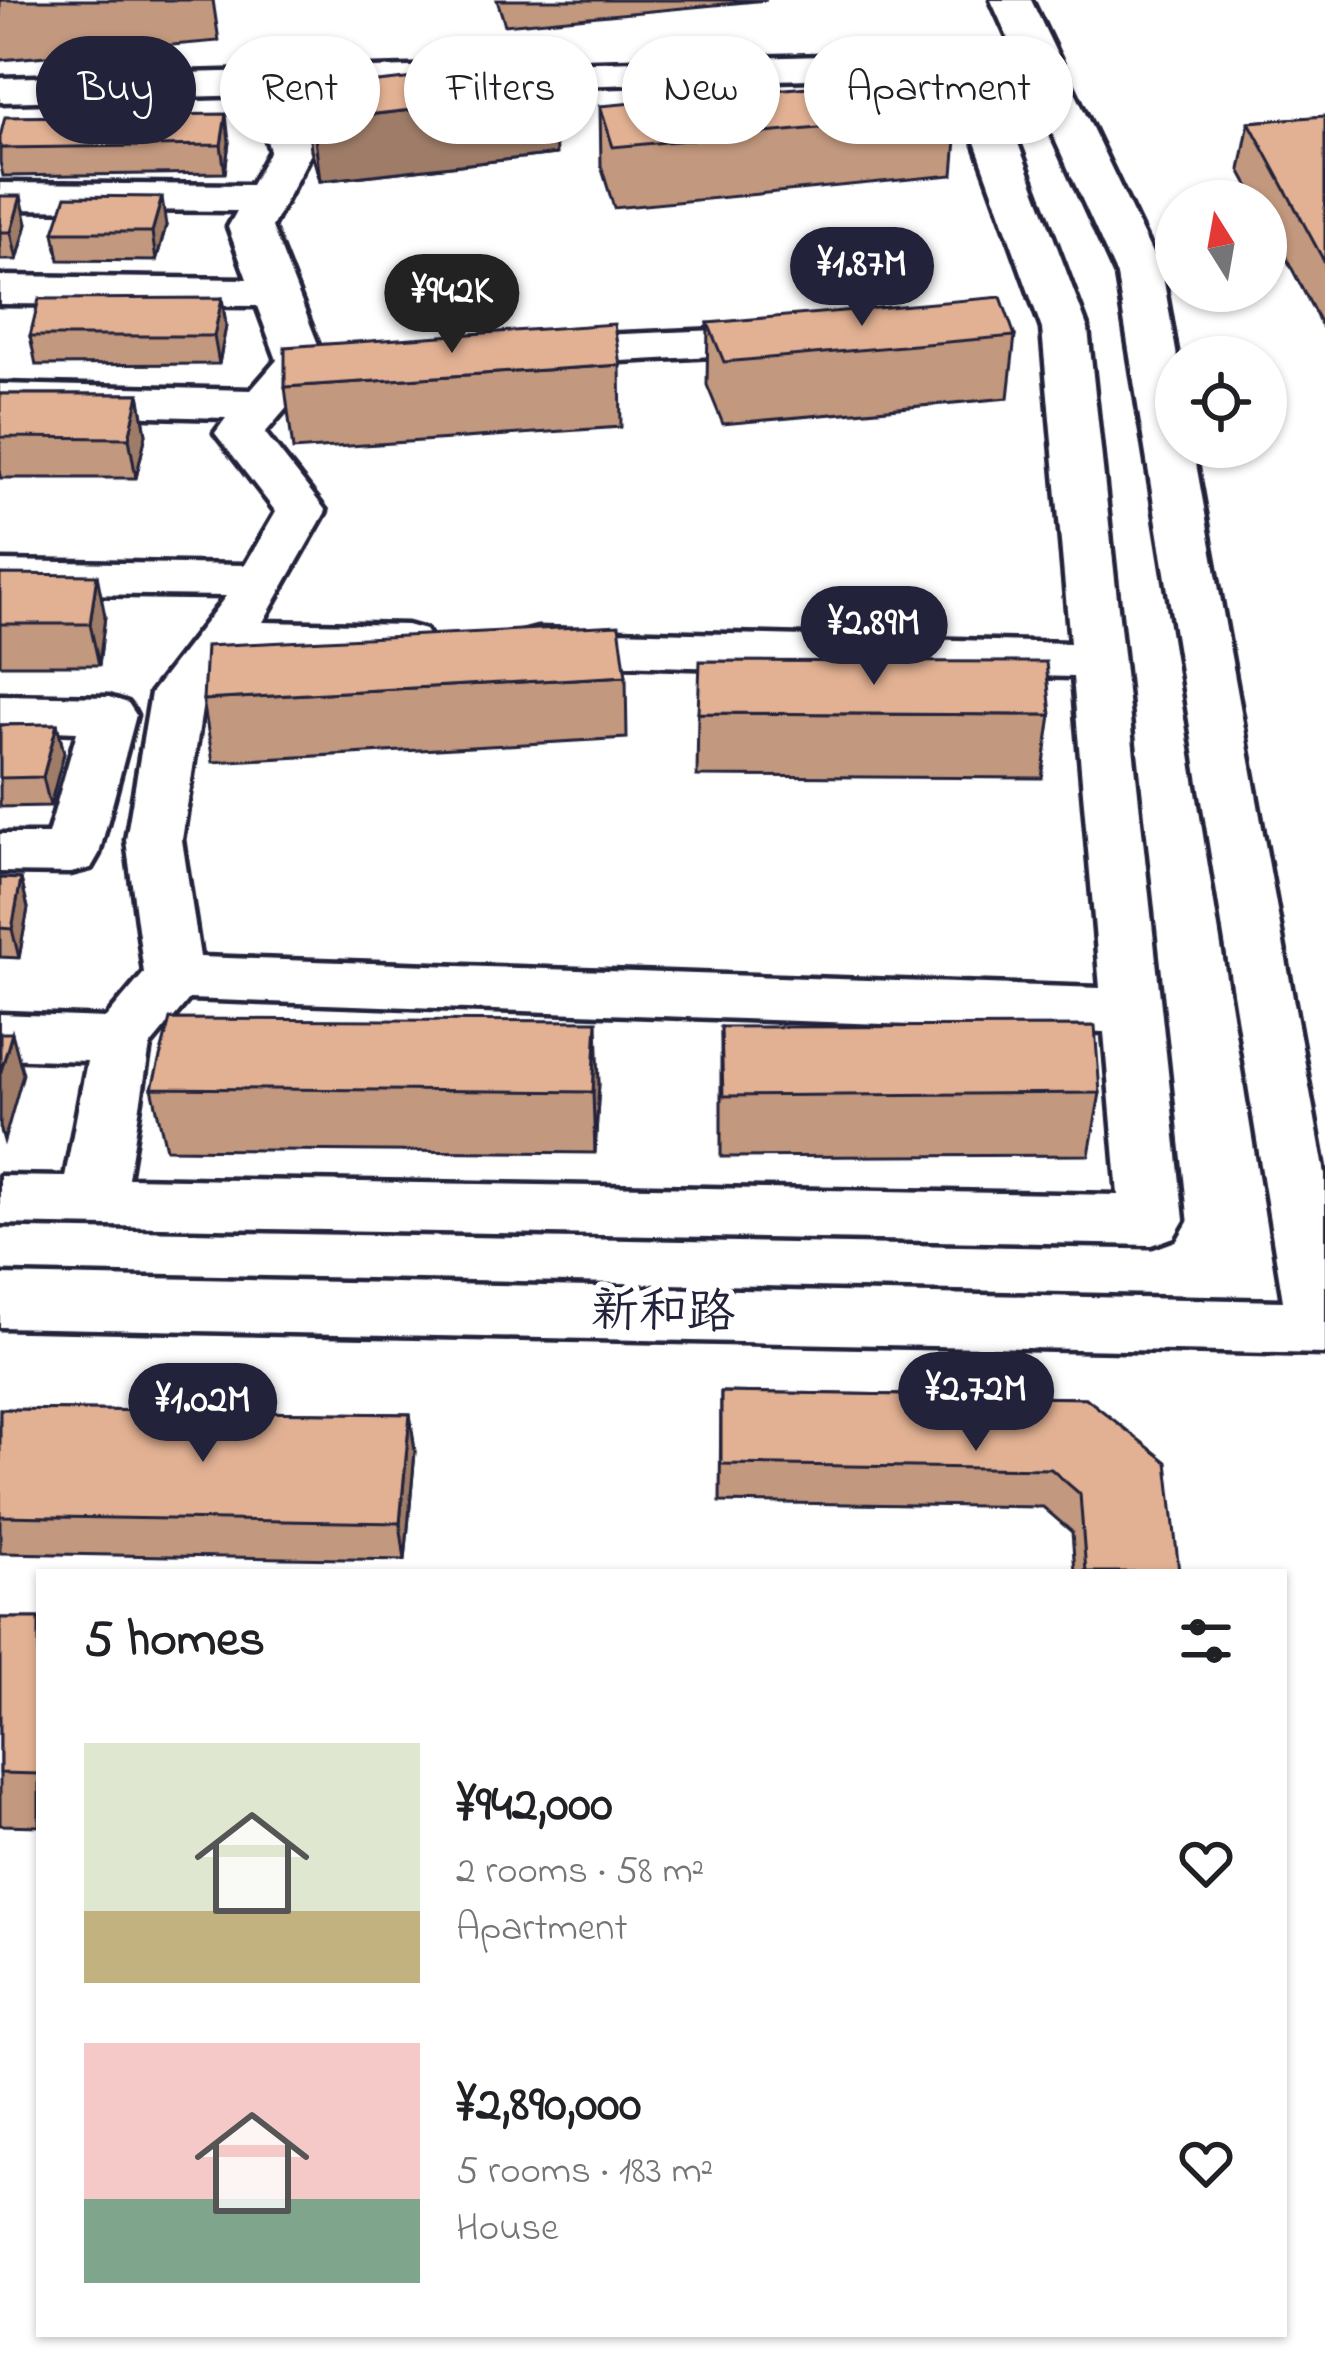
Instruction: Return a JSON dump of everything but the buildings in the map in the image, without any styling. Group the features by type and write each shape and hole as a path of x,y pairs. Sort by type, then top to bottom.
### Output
{"street":[{"path":"1011,0 1027,36"},
{"path":"380,79 804,67"},
{"path":"0,90 220,84"},
{"path":"1073,134 1140,276 1323,1328"},
{"path":"289,144 291,151 250,226 301,362"},
{"path":"0,1200 1152,1220 1098,661 1041,330 990,144"},
{"path":"0,196 266,198"},
{"path":"0,290 273,292"},
{"path":"492,354 826,339"},
{"path":"92,1202 121,1040 174,977 154,840 178,693 223,638 301,511 239,433 301,362 420,357"},
{"path":"0,398 263,405"},
{"path":"0,577 261,580"},
{"path":"223,638 1098,661"},
{"path":"0,712 109,715 71,854 0,854"},
{"path":"174,977 1132,1011"},
{"path":"0,1036 121,1040"},
{"name":"新和路","path":"0,1301 1323,1328"}]}
